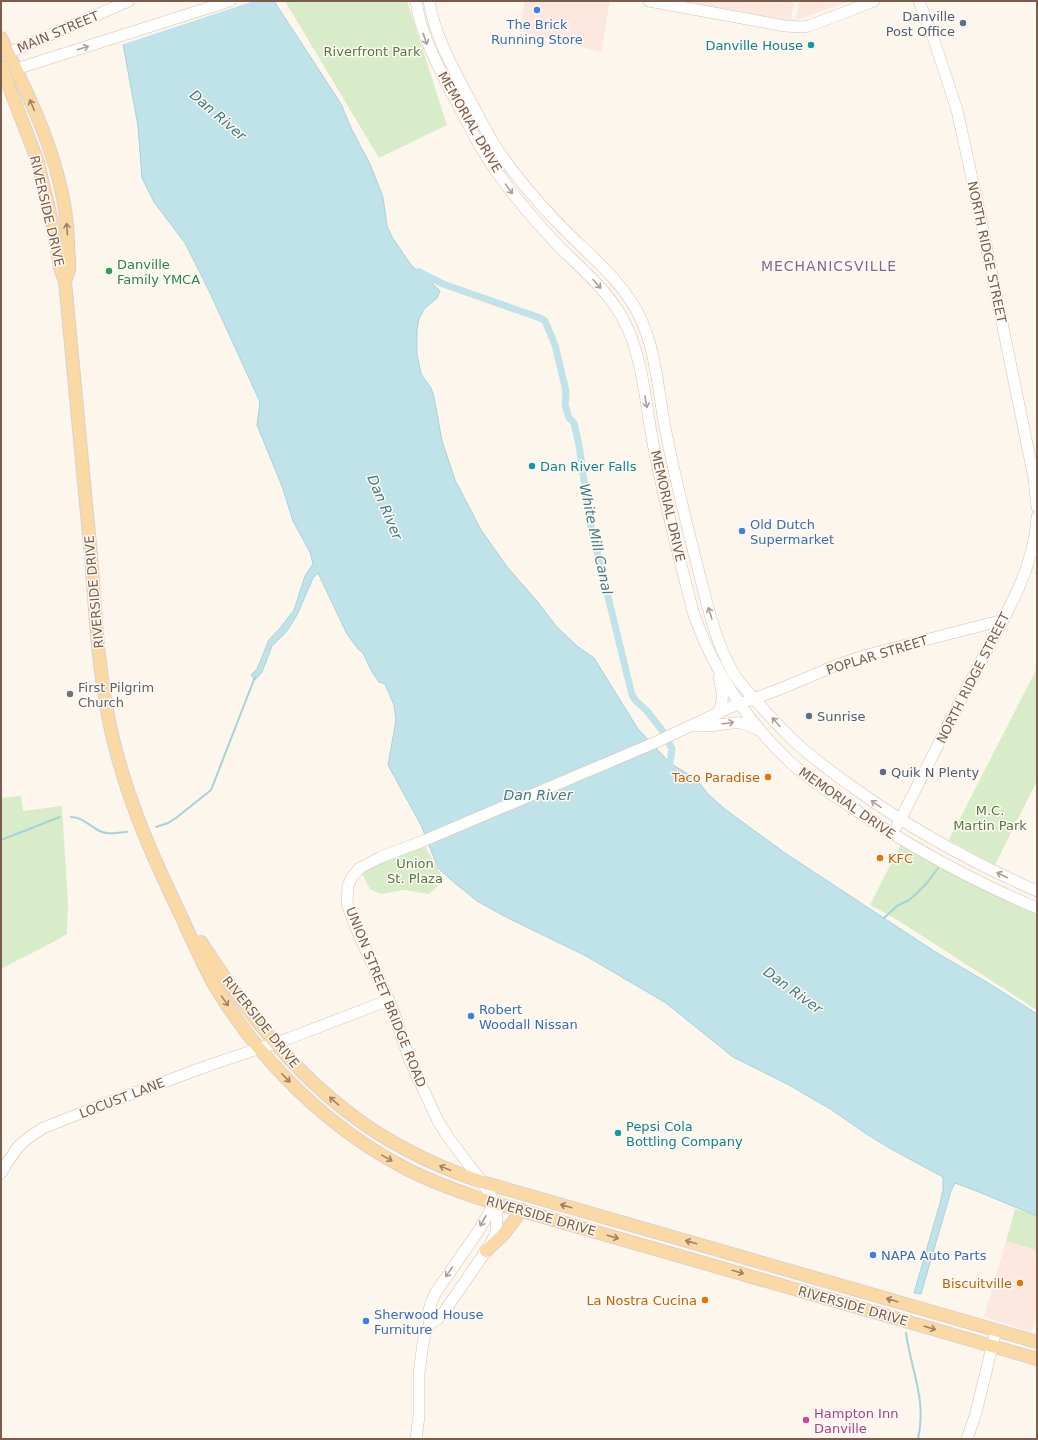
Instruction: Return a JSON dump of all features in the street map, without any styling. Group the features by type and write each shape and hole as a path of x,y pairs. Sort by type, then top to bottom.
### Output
{"main road":[{"name":"MAIN STREET","path":"5,55 33,42 65,30 128,1"},
{"name":"MAIN STREET","path":"16,69 230,1"},
{"name":"MEMORIAL DRIVE","path":"416,1 421,28 428,47 490,162 527,211 603,291 615,306 629,332 640,373 654,449 694,615 702,638 717,667 740,704 762,733 788,761 811,780 893,834 977,880 1037,908"},
{"name":"MEMORIAL DRIVE","path":"429,1 436,30 443,49 492,140 527,189 557,222 614,278 630,300 643,324 652,357 671,456 708,606 727,662 740,683 785,732 816,760 900,820 970,859 1037,891"},
{"path":"649,1 785,26 801,27 809,26 874,1"},
{"name":"NORTH RIDGE STREET","path":"919,1 932,34 957,110 1034,478 1037,507"},
{"name":"RIVERSIDE DRIVE","path":"1,38 5,55 16,69 50,148 63,196 67,218 69,270 65,281"},
{"path":"2,71 16,69"},
{"name":"RIVERSIDE DRIVE","path":"2,71 38,162 54,226 60,268 65,281 82,447 84,497 102,675 108,718 123,776 150,847 214,984 260,1048 297,1090 321,1112 364,1144 404,1168 427,1179 496,1203 1037,1359"},
{"name":"NORTH RIDGE STREET","path":"893,834 1003,620 1024,575 1034,542 1037,517"},
{"name":"POPLAR STREET","path":"754,699 838,665 1003,620"},
{"path":"717,667 723,692 721,707 717,714"},
{"name":"UNION STREET BRIDGE ROAD","path":"496,1203 438,1121 410,1061 389,1000 359,935 347,904 348,886 352,877 360,868 381,857 423,841 754,699"},
{"path":"691,727 717,726 734,722 748,725 762,733"},
{"name":"RIVERSIDE DRIVE","path":"170,892 224,978 249,1012 293,1064 315,1085 361,1122 389,1140 428,1161 482,1182 1037,1342"},
{"name":"LOCUST LANE","path":"1,1173 18,1147 43,1128 98,1106 275,1043 389,1000"},
{"path":"416,1439 419,1416 420,1358 425,1334 430,1323 428,1314 431,1303 436,1292 496,1203"},
{"path":"430,1323 438,1319 444,1312 486,1251 496,1232 496,1203"},
{"path":"486,1251 503,1235 522,1210"},
{"path":"471,1240 486,1251"},
{"path":"967,1439 976,1413 996,1330"}],"shaded area":[{"path":"525,1 610,2 601,52 519,31"},
{"path":"649,1 794,1 790,27"},
{"path":"799,1 851,1 796,20"},
{"path":"1006,1241 1037,1250 1037,1313 1031,1332 984,1317"}],"green space":[{"name":"Riverfront Park","path":"285,1 407,1 447,125 379,158"},
{"name":"M.C. Martin Park","path":"1037,668 1037,781 995,865 949,840"},
{"path":"21,796 23,811 62,806 68,904 67,934 1,969 1,798"},
{"name":"Union St. Plaza","path":"423,843 444,880 429,894 404,890 381,894 370,889 362,874 364,872"},
{"path":"901,844 1037,912 1037,1010 899,921 870,905"},
{"path":"1015,1209 1037,1215 1037,1250 1006,1241"}],"water":[{"name":"Dan River","path":"102,1 274,1 341,104 352,130 370,164 383,197 387,226 392,237 411,265 440,291 437,298 424,309 419,319 417,330 417,354 421,374 431,388 434,397 442,441 455,480 481,530 508,568 537,601 556,626 577,646 594,658 638,729 670,763 696,779 708,794 726,810 785,853 937,953 1037,1014 1037,1216 955,1183 951,1191 921,1294 914,1293 940,1203 943,1190 943,1177 891,1149 832,1110 789,1085 733,1057 666,1003 586,956 506,917 477,901 438,868 421,825 388,765 396,720 394,705 385,684 379,682 372,672 363,653 358,649 347,634 318,573 313,578 297,615 287,631 272,646 262,672 255,680 251,675 257,669 269,640 294,610 305,576 313,564 310,552 293,521 282,486 257,425 260,402 211,295 185,243 154,202 142,178 138,126 123,44"}],"pier":[{"path":"100,1 254,1 121,45 106,21"}],"waterway":[{"name":"White Mill Canal","path":"419,272 443,284 545,321 555,345 566,391 565,405 569,418 574,423 579,445 590,523 632,695 662,730 672,749 670,763"},
{"path":"156,827 168,823 176,818 211,790 255,677"},
{"path":"1,840 60,817"},
{"path":"71,817 76,817 104,833 127,832"},
{"path":"884,918 897,906 915,895 927,883 938,868"},
{"path":"906,1333 921,1411 918,1439"}],"place":[{"name":"The Brick Running Store","path":"537,10"},
{"name":"Danville Post Office","path":"963,23"},
{"name":"Danville House","path":"811,45"},
{"name":"Danville Family YMCA","path":"109,271"},
{"name":"Dan River Falls","path":"532,466"},
{"name":"Old Dutch Supermarket","path":"742,531"},
{"name":"First Pilgrim Church","path":"70,694"},
{"name":"Sunrise","path":"809,716"},
{"name":"Quik N Plenty","path":"883,772"},
{"name":"Taco Paradise","path":"768,777"},
{"name":"KFC","path":"880,858"},
{"name":"Robert Woodall Nissan","path":"471,1016"},
{"name":"Pepsi Cola Bottling Company","path":"618,1133"},
{"name":"NAPA Auto Parts","path":"873,1255"},
{"name":"Biscuitville","path":"1020,1283"},
{"name":"La Nostra Cucina","path":"705,1300"},
{"name":"Sherwood House Furniture","path":"366,1321"},
{"name":"Hampton Inn Danville","path":"806,1420"}],"district":[{"name":"MECHANICSVILLE","path":"829,266"}]}
